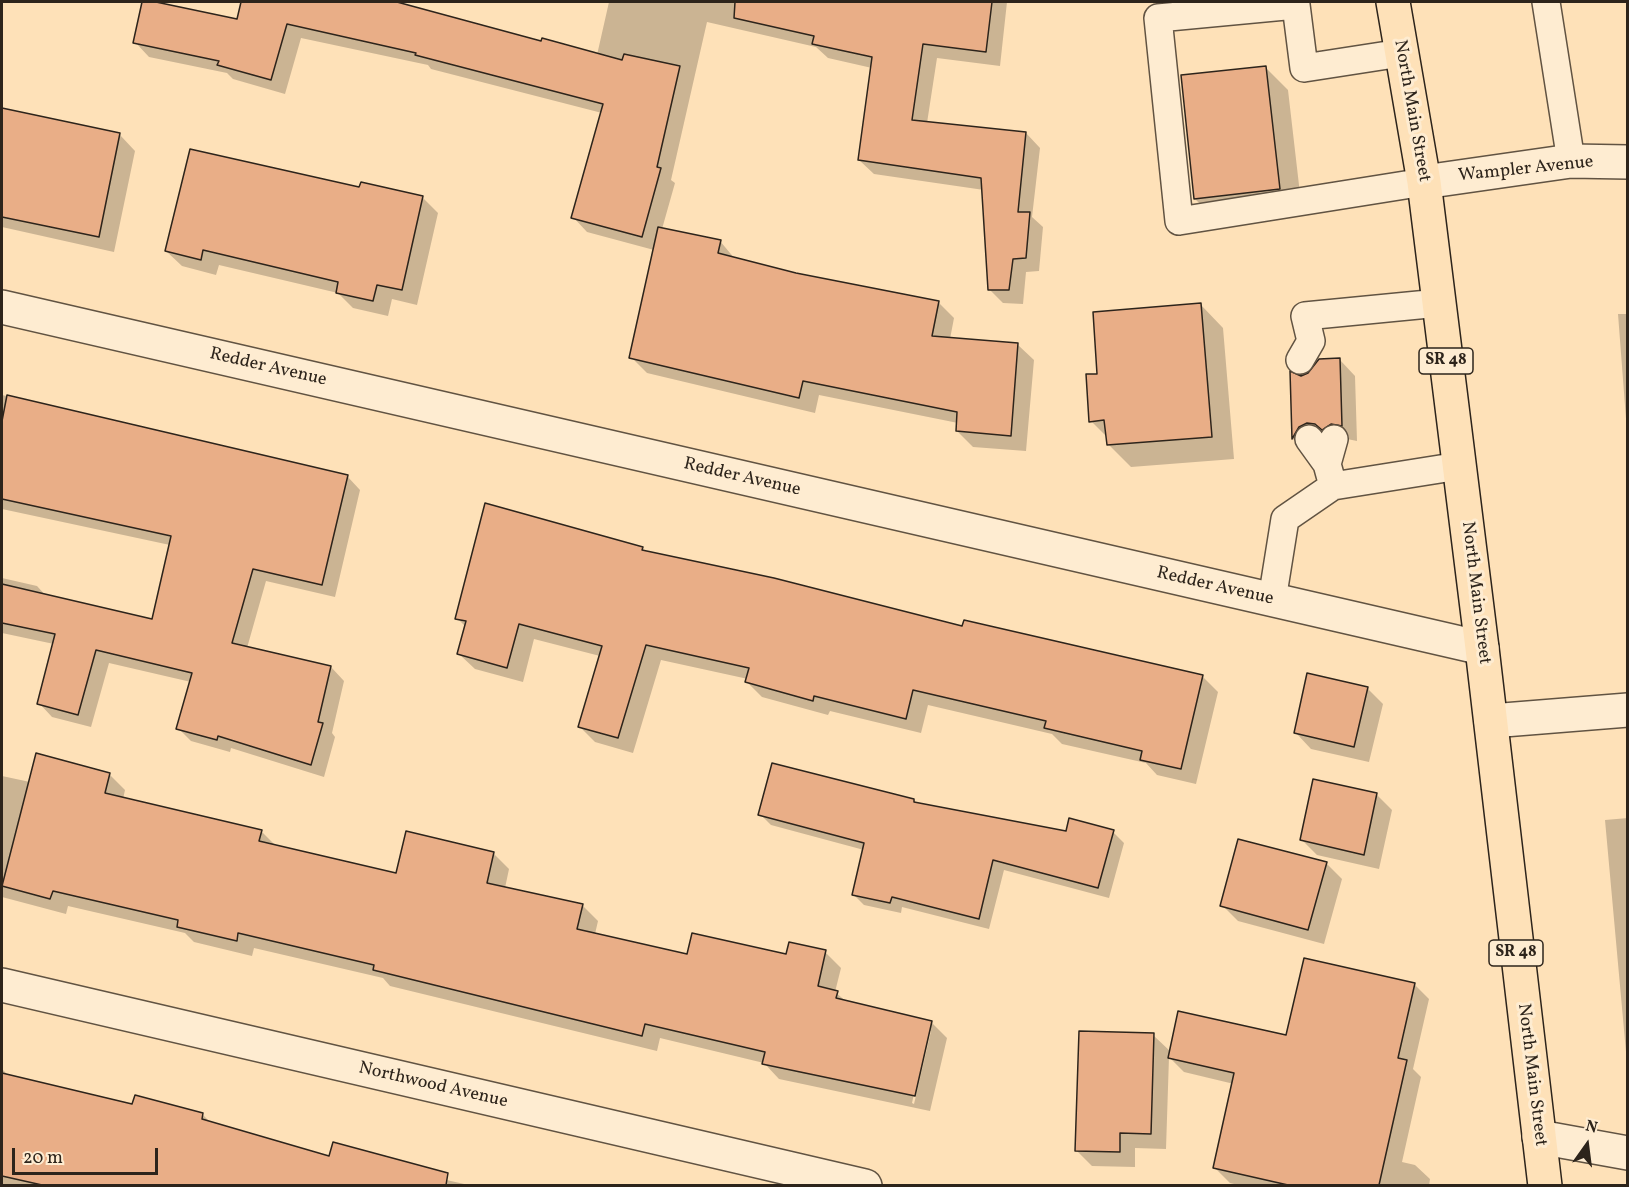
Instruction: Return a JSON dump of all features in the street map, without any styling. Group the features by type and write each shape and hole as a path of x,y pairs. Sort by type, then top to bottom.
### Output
{"main road":[{"name":"North Main Street","path":"1393,2 1424,182 1491,721 1545,1185"}],"street":[{"name":"Wampler Avenue","path":"1424,182 1570,161 1628,162"},
{"name":"Redder Avenue","path":"2,307 1482,648"},
{"path":"1491,721 1628,711"},
{"name":"Northwood Avenue","path":"2,985 735,1171 866,1185"},
{"path":"1539,1137 1628,1153"}],"lane":[{"path":"1546,2 1570,161"},
{"path":"1401,53 1304,68 1296,5 1158,18 1179,221 1424,182"},
{"path":"1312,353 1305,316 1439,303"},
{"path":"1322,439 1330,475"},
{"path":"1272,600 1286,519 1330,475 1459,466"}],"building":[{"path":"142,2 156,2 237,19 241,2 397,2 541,41 542,38 622,60 624,54 680,66 657,167 661,168 642,237 571,218 603,104 415,55 416,53 287,24 271,80 217,65 219,61 133,43"},
{"path":"735,2 992,2 986,52 923,44 912,120 1026,132 1018,212 1030,212 1026,258 1013,259 1009,290 988,290 981,178 858,160 872,57 812,44 814,36 734,18"},
{"path":"1266,66 1280,189 1194,199 1181,75"},
{"path":"2,108 120,133 99,237 2,217"},
{"path":"190,149 359,187 361,182 423,196 402,290 377,285 373,301 336,293 338,282 203,250 201,260 165,251"},
{"path":"658,227 721,240 718,253 796,273 939,301 932,336 1018,343 1011,436 956,431 957,412 803,381 799,398 629,358"},
{"path":"1201,303 1212,437 1107,445 1104,420 1089,422 1086,374 1097,374 1093,312"},
{"path":"1340,358 1342,426 1331,424 1322,430 1315,424 1307,423 1299,427 1292,439 1290,371 1301,376 1308,373 1319,359"},
{"path":"7,395 348,475 322,585 253,569 232,643 331,666 318,722 323,723 311,765 218,736 217,740 176,729 192,673 96,650 78,715 37,704 55,634 2,623 2,584 152,619 171,536 2,499 2,421"},
{"path":"485,503 643,547 642,550 774,578 962,626 964,620 1203,675 1181,769 1140,760 1142,751 1044,728 1046,721 913,690 906,719 814,696 813,701 745,682 749,668 646,645 618,738 578,727 602,646 519,624 507,668 457,654 466,621 455,619"},
{"path":"1307,673 1368,687 1354,747 1294,733"},
{"path":"36,753 110,773 105,793 262,830 259,841 396,873 406,831 494,852 487,883 583,904 577,929 687,954 692,933 786,954 789,942 826,950 818,986 838,991 836,998 932,1021 915,1096 762,1064 765,1052 645,1024 642,1036 373,970 374,965 238,933 237,941 177,927 178,920 53,891 50,899 2,886"},
{"path":"772,763 914,799 914,802 1066,831 1069,818 1114,830 1098,888 993,860 979,919 892,897 890,903 852,895 864,843 758,815"},
{"path":"1313,779 1377,793 1364,855 1300,840"},
{"path":"1238,839 1327,862 1308,930 1220,906"},
{"path":"1304,958 1415,983 1398,1058 1407,1060 1379,1185 1288,1185 1213,1168 1234,1073 1168,1058 1178,1011 1286,1035"},
{"path":"1079,1031 1154,1033 1151,1134 1120,1133 1120,1152 1075,1151"},
{"path":"2,1073 132,1104 135,1095 203,1113 202,1119 329,1156 333,1142 448,1173 446,1185 42,1185 2,1176"}]}
